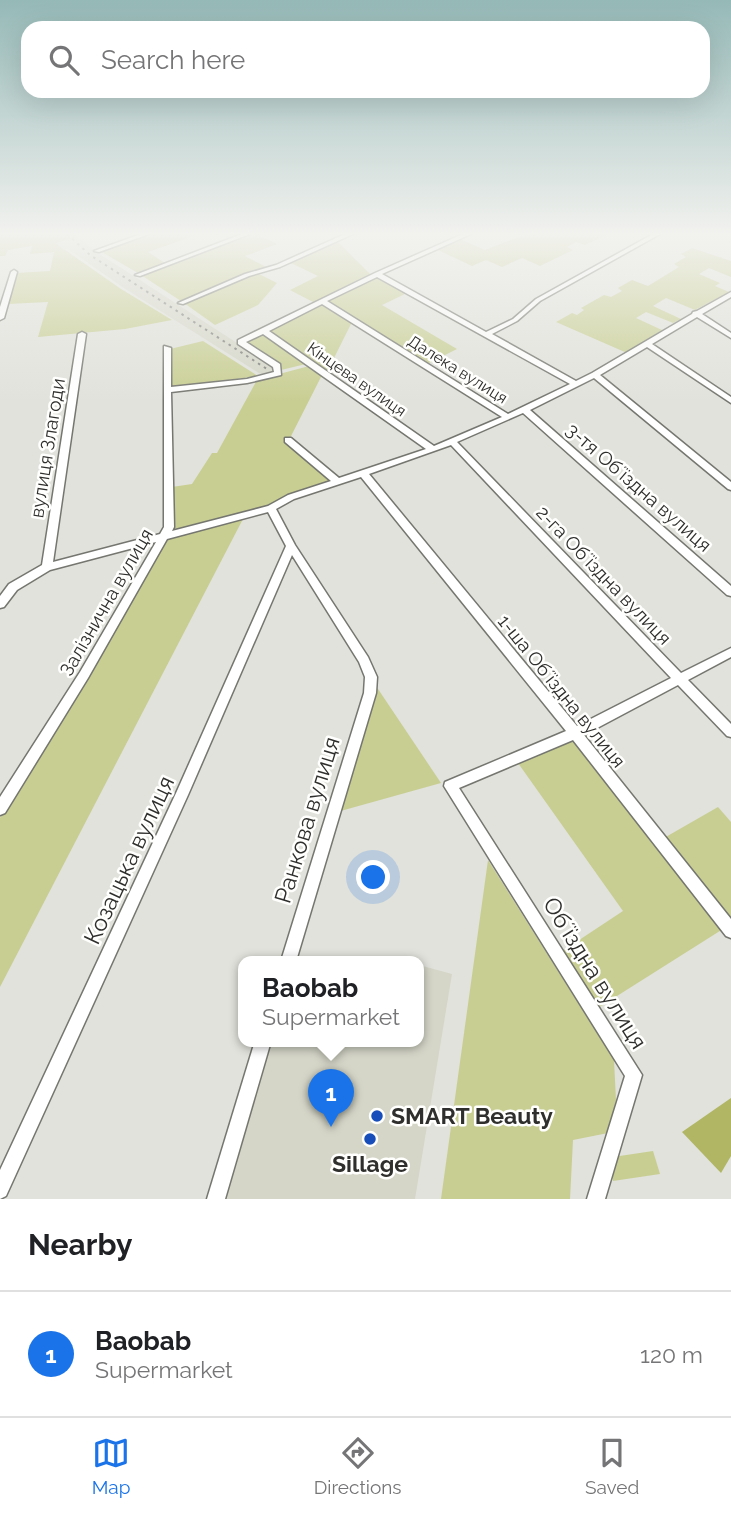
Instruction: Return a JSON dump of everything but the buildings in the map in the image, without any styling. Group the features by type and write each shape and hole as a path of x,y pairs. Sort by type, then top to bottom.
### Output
{"street":[{"path":"0,318 9,290"},
{"path":"181,303 212,290"},
{"path":"168,390 247,381 278,373 276,366 241,342 345,290"},
{"path":"406,290 574,383"},
{"path":"487,334 515,320 538,300 556,290"},
{"path":"0,604 13,587 47,567 271,508 291,497 452,442 595,375 731,294"},
{"name":"Далека вулиця","path":"323,301 508,416"},
{"path":"695,313 731,336"},
{"name":"Кінцева вулиця","path":"264,331 433,450"},
{"name":"вулиця Злагоди","path":"47,567 82,334"},
{"path":"646,344 731,401"},
{"name":"Залізнична вулиця","path":"0,809 84,675 169,527 167,348"},
{"path":"595,375 731,486"},
{"name":"3-тя Обʼїздна вулиця","path":"524,409 731,592"},
{"path":"288,440 338,482"},
{"name":"2-га Обʼїздна вулиця","path":"452,442 731,732"},
{"name":"1-ша Обʼїздна вулиця","path":"364,474 575,733 731,932"},
{"path":"271,508 291,546"},
{"name":"Ранкова вулиця","path":"290,956 370,693 371,677 364,660 291,546"},
{"name":"Козацька вулиця","path":"0,1190 182,795 291,546"},
{"path":"575,733 731,652"},
{"name":"Обʼїздна вулиця","path":"575,733 450,786 634,1075 596,1199"},
{"path":"216,1199 261,1047"}],"shaded area":[{"path":"127,290 155,290 274,367 273,372 262,375"},
{"path":"424,966 452,974 415,1199 226,1199 268,1047 424,1047"}],"green space":[{"path":"12,290 123,290 172,320 125,329 38,337 48,302 8,304"},
{"path":"164,290 207,290 181,301"},
{"path":"216,290 271,290 258,305 215,325 184,303"},
{"path":"290,290 341,290 315,303"},
{"path":"348,290 402,290 407,293 382,305 457,349 427,364 327,300"},
{"path":"622,291 729,292 695,310 666,298 653,306 681,319 673,323 646,312 636,318 662,330 627,353 556,322 572,313 577,315 584,310 581,308 604,295 611,297"},
{"path":"322,303 352,322 327,372 268,331"},
{"path":"264,333 306,364 281,370 280,365 245,342"},
{"path":"203,341 258,376 171,388 170,349"},
{"path":"309,366 322,375 288,442 333,481 288,495 269,505 171,531 172,487 192,484 212,453 217,453 257,380"},
{"path":"244,517 0,987 0,818 168,538"},
{"path":"376,686 441,783 337,812"},
{"path":"574,739 723,929 598,1008 561,952 623,911 518,763"},
{"path":"718,807 731,822 731,924 664,838"},
{"path":"488,860 614,1060 616,1100 608,1133 573,1140 570,1199 441,1199"},
{"path":"731,1098 731,1156 721,1173 682,1132"},
{"path":"653,1151 660,1174 613,1181 613,1157"}],"railway":[{"path":"144,290 267,369"}],"place":[{"name":"SMART Beauty","path":"377,1116"},
{"name":"Baobab","path":"331,1127"},
{"name":"Sillage","path":"370,1139"}]}
